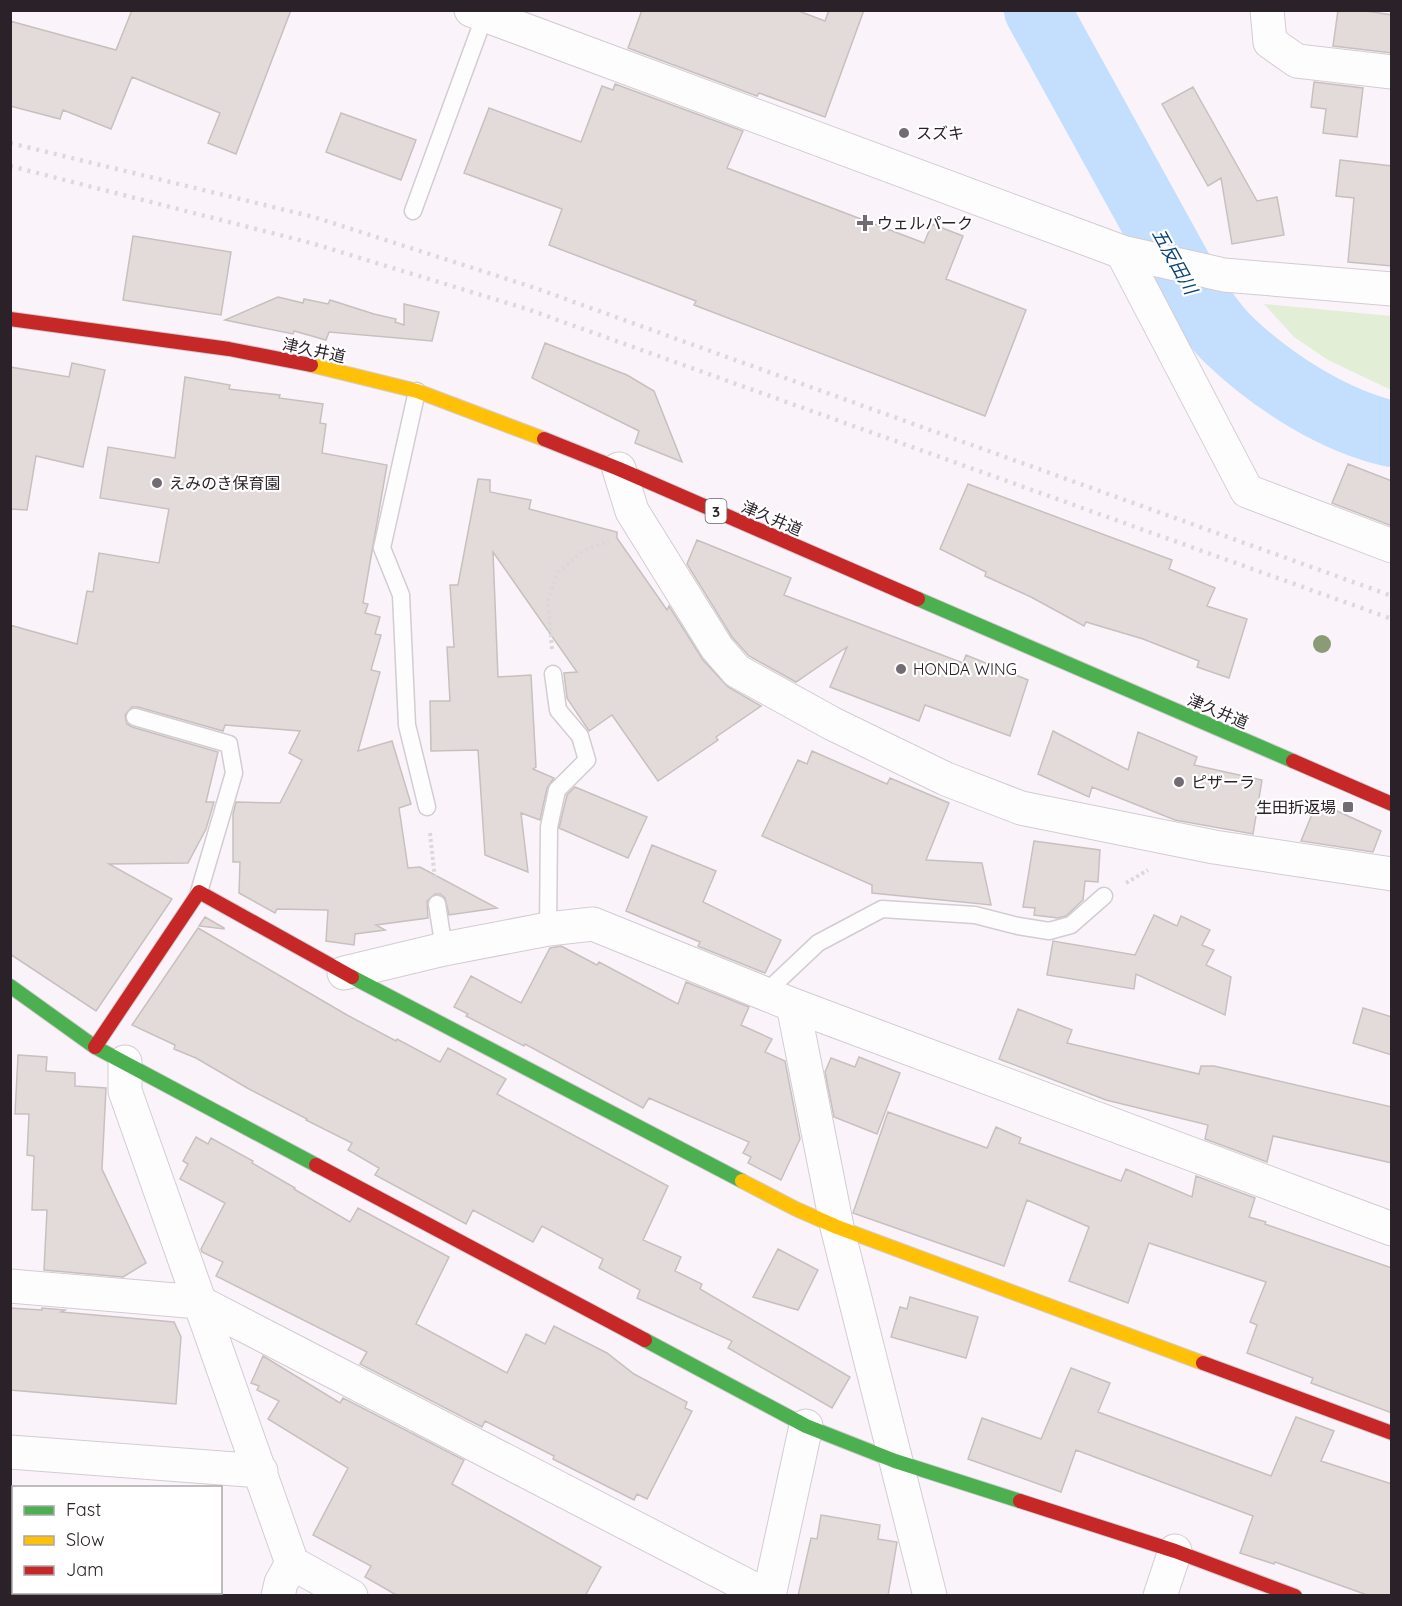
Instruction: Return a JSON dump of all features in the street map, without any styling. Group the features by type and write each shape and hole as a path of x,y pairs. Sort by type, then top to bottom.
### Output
{"street":[{"path":"1267,10 1270,42 1297,61 1392,72"},
{"path":"481,12 1136,255 1224,275 1392,289"},
{"path":"1136,255 1247,491 1392,546"},
{"name":"津久井道","path":"10,319 229,349 331,369 417,391 619,469 1392,804"},
{"path":"619,469 632,511 717,648 737,671 833,724 946,778 1021,808 1214,847 1392,874"},
{"path":"95,1047 199,892 344,973 796,1209 837,1227 1392,1433"},
{"path":"344,973 444,949 548,929 593,924 778,999 1392,1229"},
{"path":"10,986 95,1047 806,1426 895,1461 1175,1551 1295,1596"},
{"path":"778,999 930,1596"},
{"path":"125,1062 125,1091 292,1563 351,1596"},
{"path":"10,1286 199,1302 768,1596 806,1426"},
{"path":"10,1452 261,1471"},
{"path":"1160,1596 1175,1551"},
{"path":"278,1596 281,1583 292,1563"}],"lane":[{"path":"412,211 481,12"},
{"path":"417,391 382,548 401,595 407,725 427,807"},
{"path":"548,929 549,826 557,790 587,760 580,736 558,710 553,674"},
{"path":"135,717 230,744 234,773 199,892"},
{"path":"778,999 818,943 882,909 975,915 1049,931 1071,925 1104,896"},
{"path":"437,904 444,949"}],"path":[{"path":"553,674 548,601 557,573 583,550 611,540 606,518 632,511"},
{"path":"427,807 437,904"}],"green space":[{"path":"1264,304 1391,316 1391,390 1328,360 1294,337"}],"building":[{"path":"132,10 291,10 236,154 208,143 220,113 132,77 111,129 63,110 60,119 10,106 10,21 116,50"},
{"path":"642,10 796,10 825,21 829,10 864,10 825,117 759,93 757,96 628,48"},
{"path":"1338,10 1360,10 1392,15 1392,53 1333,46"},
{"path":"1314,82 1363,88 1357,137 1323,133 1326,109 1311,107"},
{"path":"615,84 743,131 727,168 924,243 932,224 963,236 946,279 1026,310 985,416 694,305 696,301 549,245 562,209 464,173 489,108 581,142 602,86 613,90"},
{"path":"1193,87 1257,201 1277,197 1284,235 1232,244 1221,178 1208,186 1162,104"},
{"path":"341,113 416,140 401,180 326,152"},
{"path":"1340,160 1392,166 1392,266 1348,262 1354,198 1336,196"},
{"path":"133,236 231,252 221,315 123,300"},
{"path":"278,297 303,303 304,299 328,304 330,300 396,319 395,322 404,325 404,304 439,312 432,341 329,332 326,340 294,331 293,334 225,320"},
{"path":"545,343 627,375 654,391 682,462 635,443 639,431 532,378"},
{"path":"72,363 105,370 83,467 36,456 27,510 10,509 10,367 69,377"},
{"path":"185,377 230,385 229,389 280,395 279,398 323,404 320,423 326,424 322,453 387,465 363,603 368,604 365,613 380,617 375,634 381,635 371,670 380,672 358,751 392,741 411,804 399,808 408,868 420,867 497,908 449,915 445,898 440,894 435,894 427,901 428,918 376,925 385,930 355,934 354,945 326,941 328,910 277,909 275,913 239,893 240,862 233,862 233,814 236,802 280,803 302,760 289,753 300,731 225,725 223,731 132,707 125,715 127,724 132,727 218,752 206,802 214,802 206,829 188,863 109,864 172,899 96,1011 10,954 10,625 77,644 87,591 93,592 99,553 159,563 169,509 100,498 108,447 175,458"},
{"path":"1348,464 1392,481 1392,526 1332,503"},
{"path":"478,479 490,480 490,492 531,500 529,509 617,532 617,538 667,610 669,606 703,660 728,687 761,706 716,737 718,740 658,781 612,715 589,731 567,698 564,673 577,672 493,552 498,677 531,675 536,767 533,769 554,778 547,788 540,820 521,813 528,872 485,855 478,750 431,751 430,701 450,701 447,647 454,647 450,585 458,585"},
{"path":"968,484 1172,560 1169,569 1215,588 1207,606 1247,619 1229,678 1197,667 1199,661 1143,639 1086,622 1084,626 1031,597 985,576 986,572 940,549"},
{"path":"697,540 791,578 784,595 963,663 966,655 1028,680 1010,736 925,705 919,721 830,687 847,647 796,682 749,656 732,637 687,564"},
{"path":"1053,731 1128,770 1138,732 1197,757 1194,765 1262,780 1253,834 1175,820 1092,787 1089,797 1038,774"},
{"path":"812,751 887,784 890,778 949,803 926,860 982,863 991,905 872,893 872,885 762,836 798,760 807,764"},
{"path":"575,787 647,817 628,858 559,828 567,795"},
{"path":"1317,802 1381,831 1373,852 1301,841"},
{"path":"1034,841 1100,850 1098,882 1085,881 1083,900 1066,916 1058,918 1034,915 1035,908 1023,907"},
{"path":"652,845 716,871 703,902 781,940 765,973 700,947 698,946 700,942 626,911"},
{"path":"1154,915 1177,926 1181,916 1210,930 1202,945 1214,950 1206,965 1231,977 1225,1015 1136,974 1134,989 1047,975 1053,941 1135,955"},
{"path":"205,917 224,928 224,929 199,926"},
{"path":"198,928 396,1041 397,1039 440,1062 448,1048 506,1079 497,1094 668,1186 643,1240 681,1257 675,1271 702,1284 700,1289 850,1377 832,1408 728,1348 732,1341 637,1298 640,1290 599,1268 603,1259 542,1226 533,1242 473,1210 466,1224 375,1175 379,1168 348,1150 352,1143 249,1089 196,1058 174,1049 175,1045 132,1025"},
{"path":"561,946 597,965 599,962 678,1004 686,982 749,1007 741,1025 772,1039 765,1052 785,1061 800,1139 781,1180 748,1163 751,1157 743,1153 749,1142 649,1098 643,1108 525,1044 524,1046 466,1016 468,1014 454,1007 471,976 521,1003 550,948"},
{"path":"1363,1008 1392,1017 1392,1055 1353,1043"},
{"path":"1018,1009 1072,1030 1067,1043 1199,1074 1201,1066 1214,1066 1392,1107 1392,1163 1273,1136 1267,1162 1205,1139 1208,1125 1106,1100 999,1059"},
{"path":"18,1055 47,1057 46,1071 75,1073 75,1086 106,1088 102,1169 146,1263 123,1277 44,1270 47,1210 32,1210 34,1156 27,1155 29,1114 15,1114"},
{"path":"859,1057 900,1073 877,1134 834,1117 825,1072 831,1058 855,1067"},
{"path":"888,1112 987,1148 996,1127 1021,1138 1019,1143 1121,1181 1126,1169 1192,1197 1196,1176 1255,1198 1249,1217 1392,1268 1392,1413 1311,1383 1313,1378 1247,1353 1257,1325 1250,1322 1266,1282 1149,1243 1128,1303 1069,1281 1089,1227 1027,1200 1004,1266 853,1213"},
{"path":"196,1137 208,1144 211,1138 253,1161 252,1163 350,1222 358,1208 449,1257 416,1324 507,1373 526,1334 545,1344 554,1326 607,1353 634,1374 687,1402 685,1408 692,1411 647,1499 637,1494 634,1500 485,1421 482,1427 360,1364 367,1352 216,1276 223,1262 202,1252 201,1249 225,1203 180,1179 188,1164 183,1161"},
{"path":"778,1249 818,1270 798,1310 753,1297"},
{"path":"910,1297 978,1317 966,1358 891,1337 900,1307 907,1309"},
{"path":"10,1308 42,1310 42,1308 65,1310 61,1312 174,1322 181,1337 176,1404 10,1390"},
{"path":"263,1356 340,1403 343,1398 464,1460 452,1484 601,1567 585,1596 398,1596 365,1577 371,1566 313,1535 348,1468 268,1419 279,1401 257,1390 259,1386 251,1383"},
{"path":"1071,1368 1110,1383 1098,1412 1271,1476 1296,1417 1334,1431 1321,1461 1392,1484 1392,1596 1370,1596 1275,1562 1274,1564 1240,1553 1253,1516 1076,1450 1061,1492 968,1459 982,1418 1041,1439"},
{"path":"821,1515 880,1525 878,1539 897,1542 888,1596 798,1596 811,1538 817,1539"}],"waterway":[{"name":"五反田川","path":"1037,10 1198,302 1217,327 1265,371 1305,398 1348,420 1392,434"}],"railway":[{"path":"10,143 314,217 535,288 1392,596"},
{"path":"10,166 311,243 527,309 1392,619"}],"traffic: fast":[{"path":"918,599 1293,761"},
{"path":"352,977 742,1181"},
{"path":"10,986 95,1047 316,1165"},
{"path":"645,1340 806,1426 895,1461 1020,1501"}],"traffic: slow":[{"path":"311,365 417,391 544,439"},
{"path":"742,1181 837,1227 1203,1363"}],"traffic: jam":[{"path":"10,319 229,349 311,365"},
{"path":"544,439 619,469 918,599"},
{"path":"1293,761 1392,804"},
{"path":"95,1047 199,892 352,977"},
{"path":"316,1165 645,1340"},
{"path":"1203,1363 1392,1433"},
{"path":"1020,1501 1175,1551 1295,1596"}],"place":[{"name":"スズキ","path":"904,133"},
{"name":"ウェルパーク","path":"865,223"},
{"name":"えみのき保育園","path":"157,483"},
{"name":"HONDA WING","path":"901,669"},
{"name":"ピザーラ","path":"1179,782"},
{"name":"生田折返場","path":"1348,807"}]}
